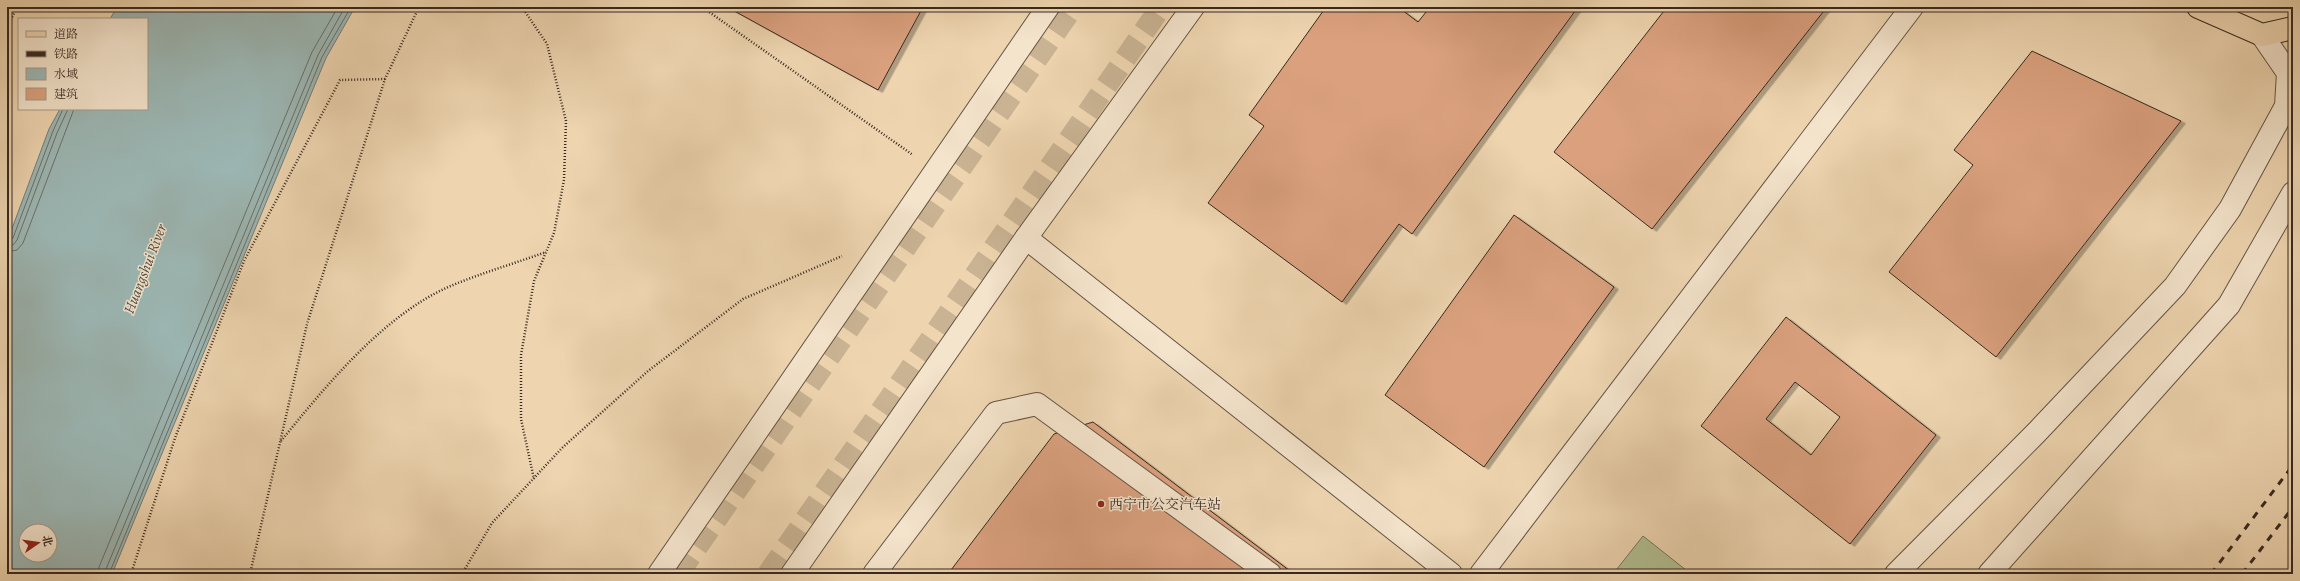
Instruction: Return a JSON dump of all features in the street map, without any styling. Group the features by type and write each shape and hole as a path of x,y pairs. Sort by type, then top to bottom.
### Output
{"main road":[{"path":"2198,7 2262,35 2293,28"}],"street":[{"path":"659,574 1048,7"},
{"path":"792,574 1026,238 1193,7"},
{"path":"1481,574 1912,7"},
{"path":"1896,574 2037,432 2175,286 2230,209 2286,106 2288,73 2262,35"},
{"path":"1989,574 2229,305 2293,193"},
{"path":"1026,238 1451,574"},
{"path":"874,574 996,413 1037,404 1270,574"}],"path":[{"path":"7,28 17,7"},
{"path":"250,574 307,324 385,79 419,7"},
{"path":"522,7 547,44 566,121 564,180 554,234 534,281 520,355 521,418 534,479"},
{"path":"702,7 936,171"},
{"path":"131,574 175,438 244,262 340,80 385,79"},
{"path":"280,442 328,384 395,320 446,289 546,252"},
{"path":"462,574 492,523 562,448 648,371 743,299 848,254"}],"green space":[{"path":"1643,536 1691,574 1613,574"}],"water":[{"name":"Huangshui River","path":"117,7 355,7 326,58 112,574 7,574 7,242 49,129 59,110 148,110 148,18 111,18"}],"building":[{"path":"727,7 923,7 878,90"},
{"path":"1326,7 1398,7 1418,22 1430,7 1578,7 1412,234 1399,224 1342,302 1208,203 1264,126 1249,115"},
{"path":"1667,7 1827,7 1652,229 1554,152"},
{"path":"2032,51 2181,121 1996,357 1889,272 1973,165 1954,150"},
{"path":"1514,215 1614,287 1484,467 1385,395"},
{"path":"1786,317 1936,435 1850,544 1701,426","holes":["1795,382 1840,417 1811,455 1766,419"]},
{"name":"西宁市公交汽车站","path":"1093,422 1294,574 948,574 1054,434"}],"tunnel":[{"path":"678,574 1073,7"},
{"path":"768,574 1161,7"}],"railway":[{"path":"2211,574 2293,465"},
{"path":"2242,574 2293,507"}],"place":[{"name":"西宁市公交汽车站","path":"1101,504"}]}
